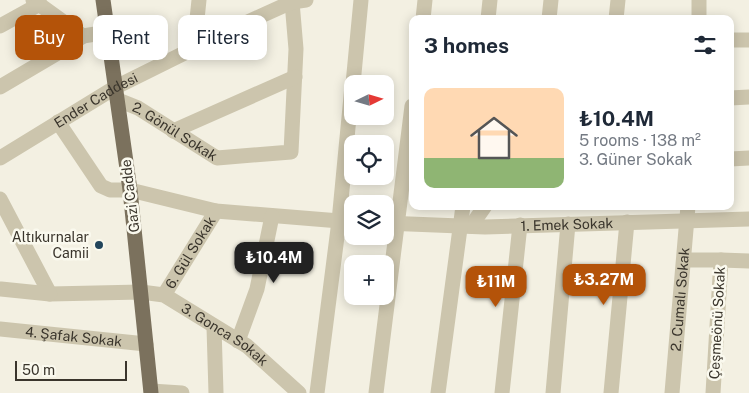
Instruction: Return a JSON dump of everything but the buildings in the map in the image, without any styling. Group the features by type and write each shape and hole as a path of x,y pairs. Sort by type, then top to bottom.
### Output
{"main road":[{"name":"Gazi Cadde","path":"103,0 105,15"},
{"name":"Gazi Cadde","path":"112,60 130,190 151,392"}],"street":[{"path":"197,15 199,0"},
{"path":"354,75 361,0"},
{"path":"423,15 425,0"},
{"path":"488,15 490,0"},
{"path":"549,15 551,0"},
{"path":"616,15 618,0"},
{"path":"699,0 699,15"},
{"name":"Ender Caddesi","path":"265,15 299,1"},
{"name":"2. Gönül Sokak","path":"117,94 217,158 291,152 299,1"},
{"path":"0,26 36,2 54,15"},
{"path":"83,36 93,34"},
{"path":"734,40 749,40"},
{"name":"Ender Caddesi","path":"0,158 58,122 117,94 178,58"},
{"path":"0,87 46,60"},
{"path":"173,130 295,77"},
{"path":"734,98 749,97"},
{"path":"58,122 100,186 110,190 130,190 216,211 344,221"},
{"path":"394,211 409,124"},
{"path":"347,195 351,125"},
{"path":"734,159 749,158"},
{"path":"0,199 50,294"},
{"path":"438,393 466,226 464,210"},
{"path":"466,226 481,210"},
{"name":"6. Gül Sokak","path":"164,295 216,211"},
{"name":"1. Emek Sokak","path":"394,223 466,226 568,224 627,222 687,214 749,219"},
{"name":"2. Cumalı Sokak","path":"672,393 687,214"},
{"path":"238,341 257,289 272,216"},
{"path":"611,393 627,222"},
{"path":"554,393 568,224"},
{"path":"502,393 520,225"},
{"path":"317,393 344,233"},
{"path":"376,393 390,245"},
{"name":"Çeşmeönü Sokak","path":"684,260 721,260 713,393"},
{"path":"721,260 749,261"},
{"name":"3. Gonca Sokak","path":"1,289 50,294 141,292 164,295 247,346 299,393"},
{"path":"214,327 216,393"},
{"name":"4. Şafak Sokak","path":"0,329 146,344"},
{"path":"151,392 182,393"}],"place":[{"name":"Altıkurnalar Camii","path":"99,245"}]}
